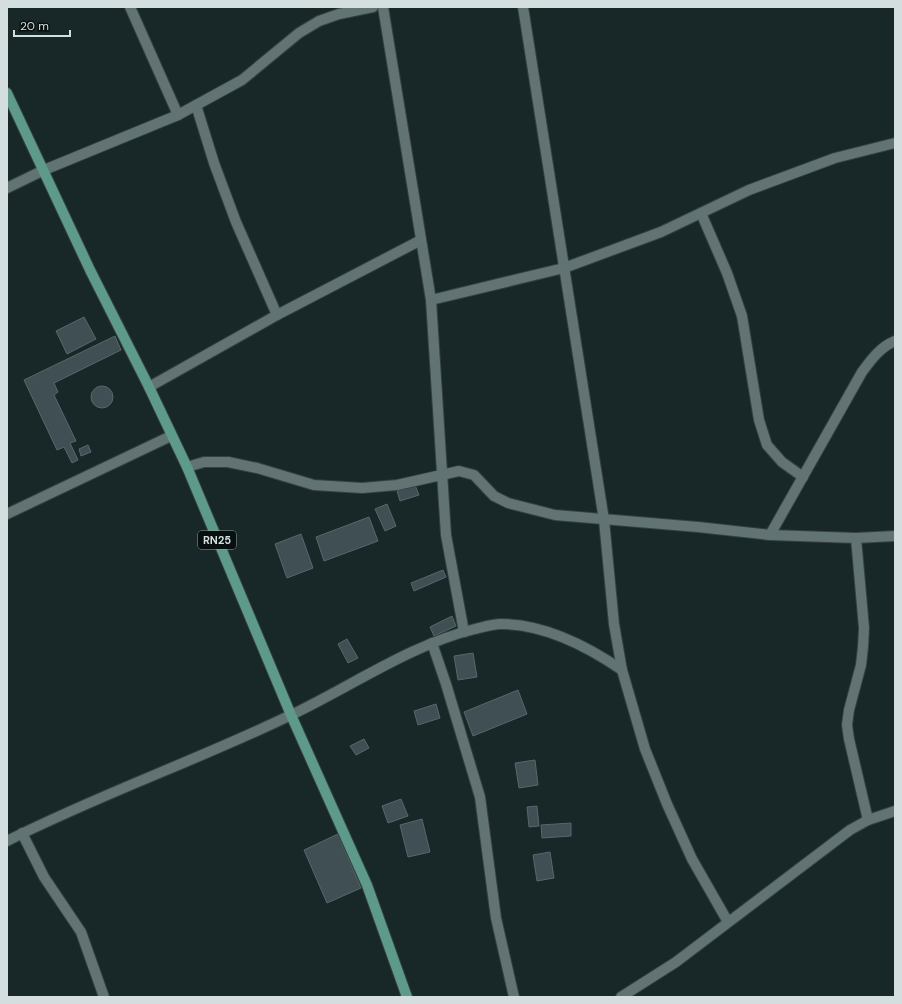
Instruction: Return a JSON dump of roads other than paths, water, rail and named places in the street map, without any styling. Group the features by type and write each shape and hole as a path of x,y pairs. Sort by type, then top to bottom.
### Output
{"main road":[{"name":"RN25","path":"7,93 90,270 149,387 187,467 291,715 367,885 407,997"}],"street":[{"path":"130,7 178,115"},
{"path":"7,188 44,170 178,115 242,80 299,33 319,21 339,14 373,7"},
{"path":"383,7 431,300 446,535 464,632"},
{"path":"523,7 604,520 614,624 622,670 645,749 667,804 692,859 728,922"},
{"path":"196,105 214,163 236,222 276,315"},
{"path":"431,300 564,268 661,232 748,190 835,158 895,143"},
{"path":"701,213 727,273 742,316 759,420 767,445 782,462 803,477"},
{"path":"149,387 276,315 421,240"},
{"path":"770,535 862,372 874,356 888,344 895,342"},
{"path":"7,514 171,436"},
{"path":"187,467 204,462 228,462 258,468 314,485 362,488 397,485 459,471 474,475 494,496 508,503 555,515 698,527 770,535 856,538 895,536"},
{"path":"856,538 864,628 860,665 849,710 847,725 868,820"},
{"path":"7,841 22,833 291,715 432,642 464,632 500,624 524,626 567,639 592,649 622,670"},
{"path":"432,642 480,797 496,918 514,997"},
{"path":"621,997 676,962 850,830 868,820 895,811"},
{"path":"22,833 44,877 81,932 104,997"}]}
